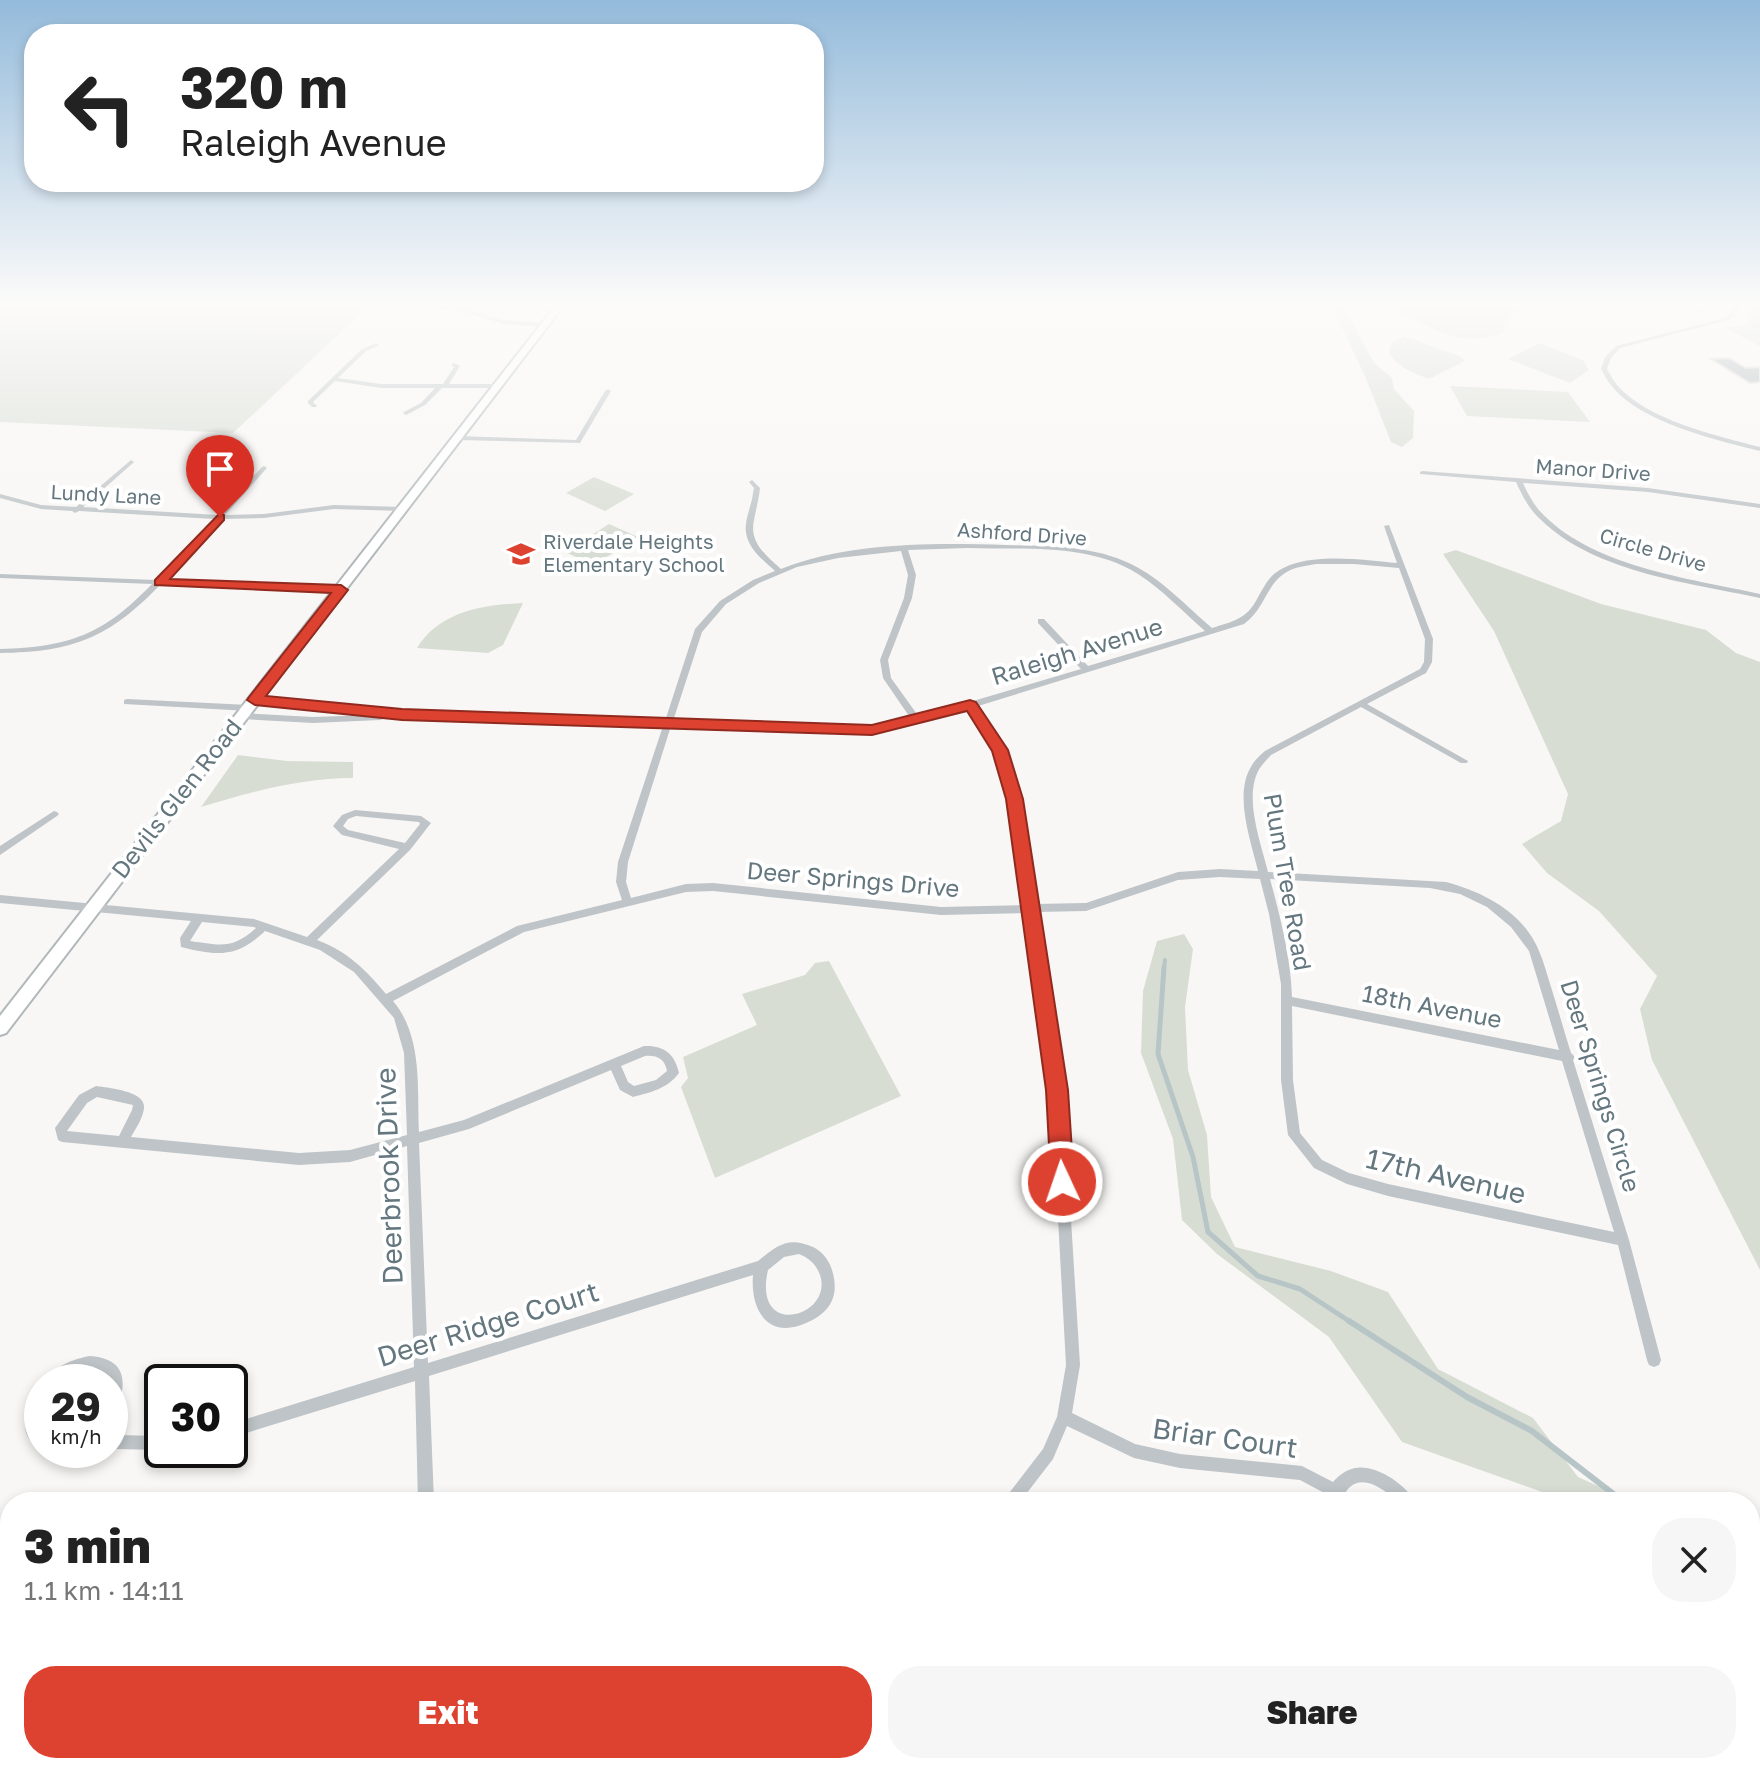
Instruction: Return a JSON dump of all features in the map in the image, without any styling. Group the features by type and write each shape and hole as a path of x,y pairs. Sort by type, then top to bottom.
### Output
{"main road":[{"name":"Devils Glen Road","path":"0,1028 498,388"}],"street":[{"path":"314,406 310,402 326,388"},
{"path":"406,413 423,404 440,388"},
{"path":"1615,388 1644,408 1695,430 1760,449"},
{"path":"458,438 578,442 608,391"},
{"path":"75,511 131,462"},
{"path":"0,651 46,649 86,636 129,613 264,468"},
{"name":"Manor Drive","path":"1422,473 1675,492 1760,506"},
{"name":"Circle Drive","path":"1518,480 1538,513 1554,528 1586,547 1624,562 1760,596"},
{"path":"752,482 757,488 757,499 748,527 749,535 761,554 781,572"},
{"name":"Lundy Lane","path":"0,496 41,507 75,511 220,517 264,516 334,507 404,509"},
{"name":"Plum Tree Road","path":"1290,1115 1286,1000 1274,914 1250,818 1250,778 1256,765 1278,747 1423,671 1428,662 1429,639 1387,526"},
{"name":"Ashford Drive","path":"627,901 621,882 623,862 690,654 707,618 744,588 781,572 853,554 903,547 955,545 1060,549 1112,559 1138,570 1210,631"},
{"path":"903,547 912,575 908,598 884,660 887,678 917,721"},
{"name":"Raleigh Avenue","path":"249,708 872,730 917,721 1087,670 1251,616 1260,606 1273,579 1291,568 1331,562 1402,566"},
{"path":"0,576 341,590"},
{"path":"1041,621 1087,670"},
{"path":"127,702 249,708"},
{"path":"1361,704 1464,761"},
{"path":"970,705 994,739 1008,772 1057,1090 1073,1365 1064,1417 1048,1454 1019,1492"},
{"name":"Raleigh Avenue","path":"249,708 313,720 402,715"},
{"path":"309,941 407,847 426,823 421,819 355,813 345,817 338,826 345,833 407,847"},
{"path":"0,851 54,814"},
{"name":"Deer Springs Drive","path":"385,1000 521,929 686,888 713,887 941,911 1086,907 1178,876 1220,873 1430,884"},
{"name":"Deer Springs Circle","path":"1430,884 1455,888 1481,898 1504,913 1523,931 1545,978 1623,1240 1654,1360"},
{"name":"Deerbrook Drive","path":"0,899 264,926 309,941 358,969 399,1016 410,1053 415,1138 426,1492"},
{"path":"199,918 185,938 185,944 235,950 264,926"},
{"name":"18th Avenue","path":"1286,1000 1569,1057"},
{"path":"123,1141 139,1103 96,1091 83,1099 61,1128 62,1136 299,1159 350,1156 465,1125 644,1051 659,1051 666,1055 673,1073 660,1084 633,1092 624,1086 615,1065"},
{"name":"17th Avenue","path":"1290,1115 1294,1135 1318,1164 1347,1178 1388,1190 1623,1240"},
{"name":"Deer Ridge Court","path":"248,1425 762,1266 782,1250 793,1247 814,1252 825,1264 830,1280 827,1298 810,1317 793,1322 774,1317 762,1306 757,1295 762,1266"},
{"path":"82,1364 103,1364"},
{"name":"Briar Court","path":"1064,1417 1134,1451 1180,1461 1302,1473 1327,1492"},
{"name":"Briar Court","path":"1337,1492 1343,1481 1364,1474 1379,1478 1399,1492"}],"shaded area":[{"path":"0,388 281,388 233,433 0,422"},
{"path":"1370,388 1394,388 1414,411 1413,438 1402,447 1391,442"},
{"path":"1451,388 1568,392 1590,422 1467,416"},
{"path":"594,477 634,494 605,511 566,493"},
{"path":"609,524 638,537 594,565 565,552"},
{"path":"1456,550 1601,604 1706,630 1736,653 1760,662 1760,1270 1652,1060 1640,1009 1657,976 1599,911 1547,873 1522,844 1561,821 1568,794 1494,631 1443,554"},
{"path":"523,603 503,645 488,653 417,648 438,626 464,612"},
{"path":"238,755 287,761 353,762 353,778 314,780 276,787 201,807"},
{"path":"1184,934 1193,949 1185,1007 1188,1070 1207,1135 1211,1197 1235,1247 1331,1271 1388,1292 1438,1369 1533,1418 1578,1477 1612,1492 1542,1492 1402,1442 1329,1337 1217,1254 1182,1220 1173,1139 1141,1053 1143,991 1157,941"},
{"path":"829,961 901,1096 715,1178 681,1087 688,1078 683,1057 757,1025 742,994 805,975 815,963"}],"waterway":[{"path":"1164,969 1165,960"},
{"path":"1164,967 1158,1054 1193,1157 1208,1232 1258,1276 1300,1289 1352,1323"},
{"path":"1349,1321 1467,1397 1532,1431 1611,1492"}],"place":[{"name":"Riverdale Heights Elementary School","path":"521,554"}],"route":[{"path":"220,517 159,582 341,590 255,700 402,715 872,730 970,705 1000,750 1014,799 1057,1090 1062,1182"}]}
